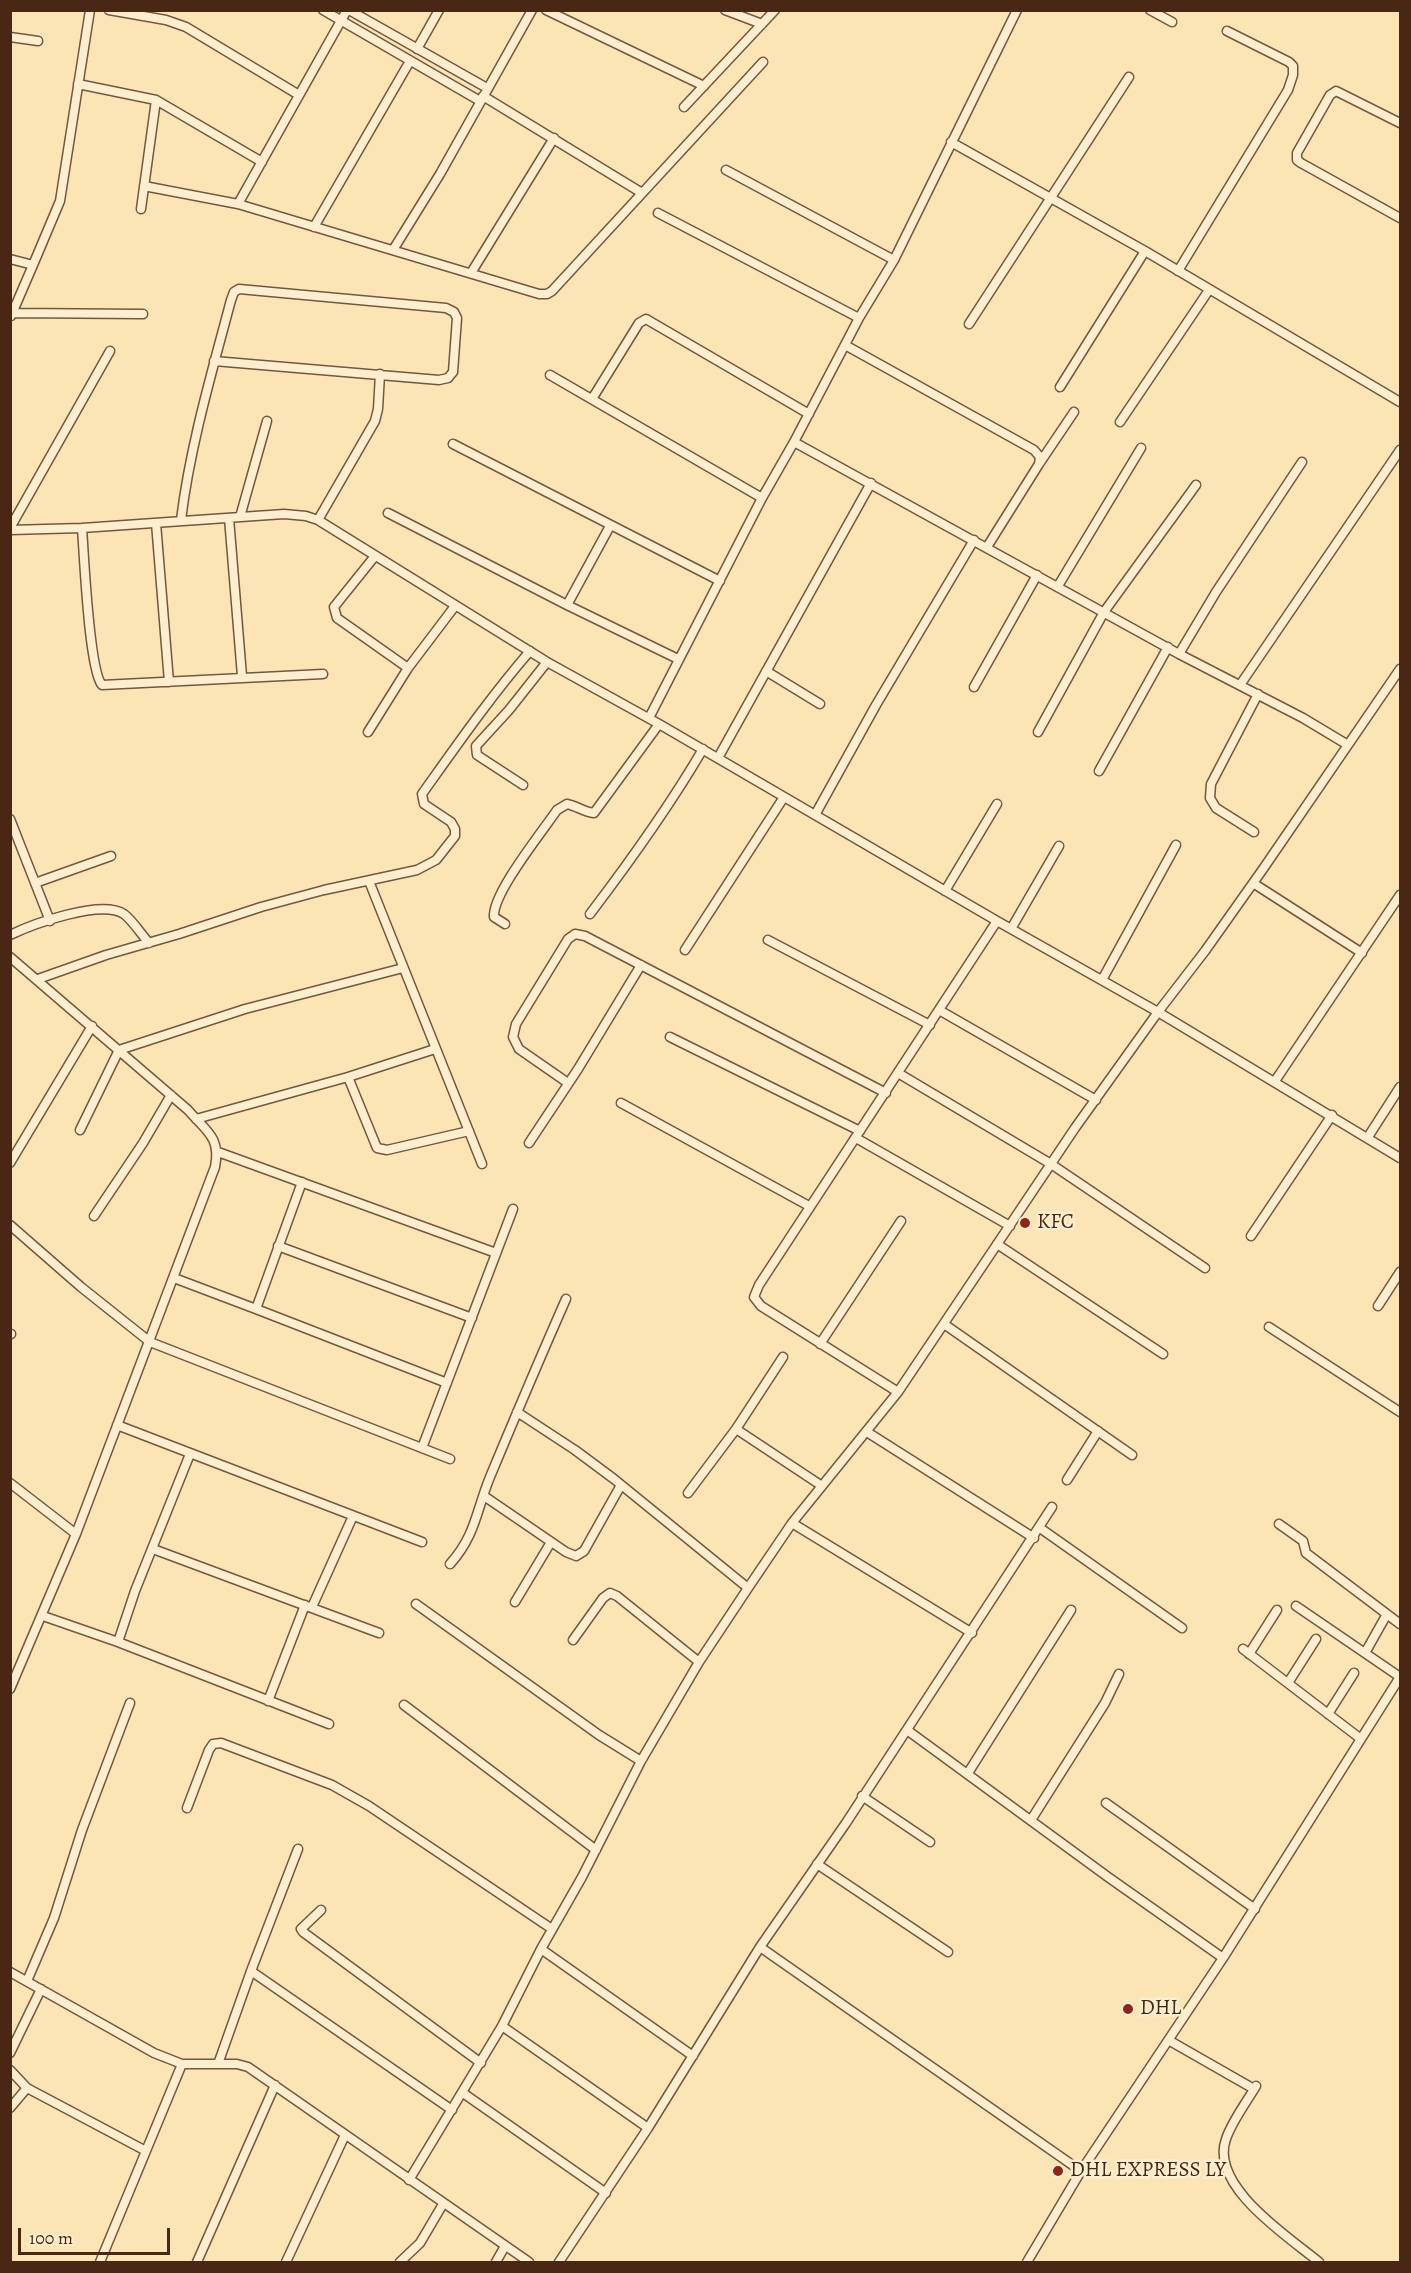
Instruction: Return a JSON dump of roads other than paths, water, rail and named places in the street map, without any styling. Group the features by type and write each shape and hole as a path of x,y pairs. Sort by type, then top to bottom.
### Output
{"street":[{"path":"90,10 60,201 11,315 142,314"},
{"path":"109,10 166,20 186,27 299,95"},
{"path":"323,10 410,61 483,95"},
{"path":"238,204 348,10 417,49 483,95 642,193"},
{"path":"417,49 439,10"},
{"path":"393,250 440,174 532,10"},
{"path":"546,10 704,86"},
{"path":"725,10 762,24"},
{"path":"684,107 775,10"},
{"path":"649,718 762,498 859,318 894,260 1017,10"},
{"path":"1150,10 1172,22"},
{"path":"1178,271 1288,90 1293,75 1293,66 1289,62 1227,30"},
{"path":"10,37 38,41"},
{"path":"314,227 410,61"},
{"path":"144,186 238,204 539,294 547,294 763,62"},
{"path":"969,324 1129,76"},
{"path":"78,84 156,100 262,162"},
{"path":"1401,123 1336,92 1330,95 1296,153 1296,160 1401,218"},
{"path":"141,209 156,100"},
{"path":"471,273 554,138"},
{"path":"951,142 1145,251 1401,402"},
{"path":"726,170 894,260"},
{"path":"658,213 859,318"},
{"path":"1060,387 1145,251"},
{"path":"10,259 33,265"},
{"path":"181,520 184,495 214,361 234,292 239,289 446,308 454,312 457,318 453,372 448,378 439,380 214,361"},
{"path":"1120,422 1209,290"},
{"path":"592,399 639,323 646,319 809,414"},
{"path":"845,345 1034,450 1040,457 1039,464"},
{"path":"10,529 110,351"},
{"path":"318,520 375,421 380,374"},
{"path":"550,375 762,498"},
{"path":"987,548 1074,412"},
{"path":"240,517 267,421"},
{"path":"794,442 1179,654 1303,718 1348,745"},
{"path":"453,444 720,581"},
{"path":"1058,586 1141,448"},
{"path":"1240,685 1401,450"},
{"path":"1179,654 1216,592 1302,462"},
{"path":"718,759 871,483"},
{"path":"1038,732 1104,612 1196,485"},
{"path":"388,513 678,659"},
{"path":"10,529 81,528 284,514 306,516 318,520 547,662 703,749 996,921 1158,1011 1401,1158"},
{"path":"229,518 242,676"},
{"path":"156,523 169,682"},
{"path":"567,605 610,526"},
{"path":"81,528 98,681 107,686 242,676 323,674"},
{"path":"815,815 876,705 974,540"},
{"path":"375,556 334,607 337,618 408,668"},
{"path":"974,687 1037,575"},
{"path":"368,732 408,668 455,606"},
{"path":"1099,771 1168,647"},
{"path":"38,979 106,955 261,907 324,890 417,870 436,860 455,836 455,829 451,822 424,804 422,794 451,751 530,651"},
{"path":"523,785 482,760 477,755 476,746 509,710 547,662"},
{"path":"409,2180 502,2026 596,1850 640,1761 699,1662 792,1523 898,1392 1051,1164 1158,1011 1205,951 1348,745 1398,679 1401,669"},
{"path":"766,671 820,704"},
{"path":"1254,832 1216,808 1210,798 1211,784 1257,694"},
{"path":"505,924 494,917 493,909 505,887 557,810 567,804 594,813 659,724"},
{"path":"590,914 640,849 672,802 703,749"},
{"path":"685,950 784,797"},
{"path":"945,891 997,804"},
{"path":"10,819 50,921"},
{"path":"1102,980 1176,845"},
{"path":"1011,929 1059,846"},
{"path":"35,883 111,856"},
{"path":"369,881 482,1164"},
{"path":"1253,883 1362,953"},
{"path":"1275,1081 1401,895"},
{"path":"10,935 50,921 98,909 107,909 124,914 149,943"},
{"path":"898,1392 760,1306 754,1296 809,1206 886,1093 996,921"},
{"path":"568,1083 519,1049 513,1037 516,1024 568,939 574,934 585,936 886,1093"},
{"path":"768,940 930,1025"},
{"path":"10,957 171,1095 196,1119 216,1144 218,1152 215,1167 174,1278 76,1534 10,1689"},
{"path":"529,1143 640,965"},
{"path":"80,1130 119,1050 245,1009 403,968"},
{"path":"939,1010 1096,1100"},
{"path":"10,1163 92,1026"},
{"path":"670,1037 858,1134 1010,1226"},
{"path":"196,1119 348,1077 435,1049"},
{"path":"898,1073 1051,1164 1204,1268"},
{"path":"348,1077 377,1148 387,1150 469,1131"},
{"path":"1368,1137 1401,1087"},
{"path":"94,1216 143,1143 171,1095"},
{"path":"621,1102 809,1206"},
{"path":"1251,1236 1332,1115"},
{"path":"218,1152 496,1253"},
{"path":"256,1309 302,1182"},
{"path":"422,1448 513,1209"},
{"path":"820,1344 901,1221"},
{"path":"10,1225 81,1287 150,1342 450,1459"},
{"path":"997,1244 1163,1354"},
{"path":"278,1246 472,1318"},
{"path":"1378,1306 1401,1272"},
{"path":"174,1278 447,1383"},
{"path":"450,1564 462,1551 472,1533 517,1413 566,1299"},
{"path":"944,1324 1132,1455"},
{"path":"1269,1328 1401,1412"},
{"path":"688,1493 735,1429 783,1357"},
{"path":"517,1413 575,1450 748,1588"},
{"path":"117,1425 422,1542"},
{"path":"735,1429 822,1486"},
{"path":"1067,1480 1098,1431"},
{"path":"867,1432 1034,1538"},
{"path":"118,1642 135,1591 190,1454"},
{"path":"11,1483 76,1534"},
{"path":"484,1496 551,1542 576,1556 584,1551 621,1485"},
{"path":"559,2262 648,2128 760,1947 972,1633 1052,1507"},
{"path":"268,1701 309,1606 353,1516"},
{"path":"792,1523 972,1633"},
{"path":"1279,1524 1303,1540 1306,1553 1401,1624"},
{"path":"1040,1528 1182,1628"},
{"path":"515,1602 551,1542"},
{"path":"153,1549 379,1633"},
{"path":"573,1640 603,1598 610,1593 617,1596 699,1662"},
{"path":"416,1604 598,1735 640,1761"},
{"path":"1027,2262 1081,2171 1170,2041 1400,1677 1296,1606"},
{"path":"968,1773 1071,1610"},
{"path":"1277,1610 1246,1652 1361,1739"},
{"path":"1365,1653 1387,1614"},
{"path":"42,1616 118,1642 329,1724"},
{"path":"1288,1683 1316,1639"},
{"path":"1328,1714 1354,1672"},
{"path":"1031,1820 1105,1703 1119,1674"},
{"path":"27,1981 54,1918 82,1830 130,1703"},
{"path":"404,1705 596,1850"},
{"path":"907,1730 1223,1958"},
{"path":"187,1808 209,1750 213,1744 221,1743 332,1785 369,1806 552,1929"},
{"path":"862,1796 930,1842"},
{"path":"1106,1803 1255,1909"},
{"path":"218,2064 250,1971 298,1850"},
{"path":"817,1864 948,1952"},
{"path":"321,1910 301,1929 303,1932 481,2063"},
{"path":"760,1947 939,2069 1081,2171"},
{"path":"542,1948 693,2056"},
{"path":"250,1971 452,2110"},
{"path":"10,1972 154,2054 182,2064 237,2064 248,2067 529,2262"},
{"path":"10,2053 40,1989"},
{"path":"502,2026 648,2128"},
{"path":"1170,2041 1255,2088 1226,2140 1223,2153 1227,2172 1238,2192 1253,2207 1319,2262"},
{"path":"99,2262 182,2064"},
{"path":"10,2070 27,2088 146,2151"},
{"path":"197,2262 275,2085"},
{"path":"10,2108 27,2088"},
{"path":"463,2093 606,2193"},
{"path":"286,2262 345,2135"},
{"path":"400,2262 420,2243 443,2204"},
{"path":"496,2262 505,2246"}],"place":[{"name":"KFC","path":"1025,1223"},
{"name":"DHL","path":"1128,2009"},
{"name":"DHL EXPRESS LY","path":"1058,2171"}]}
